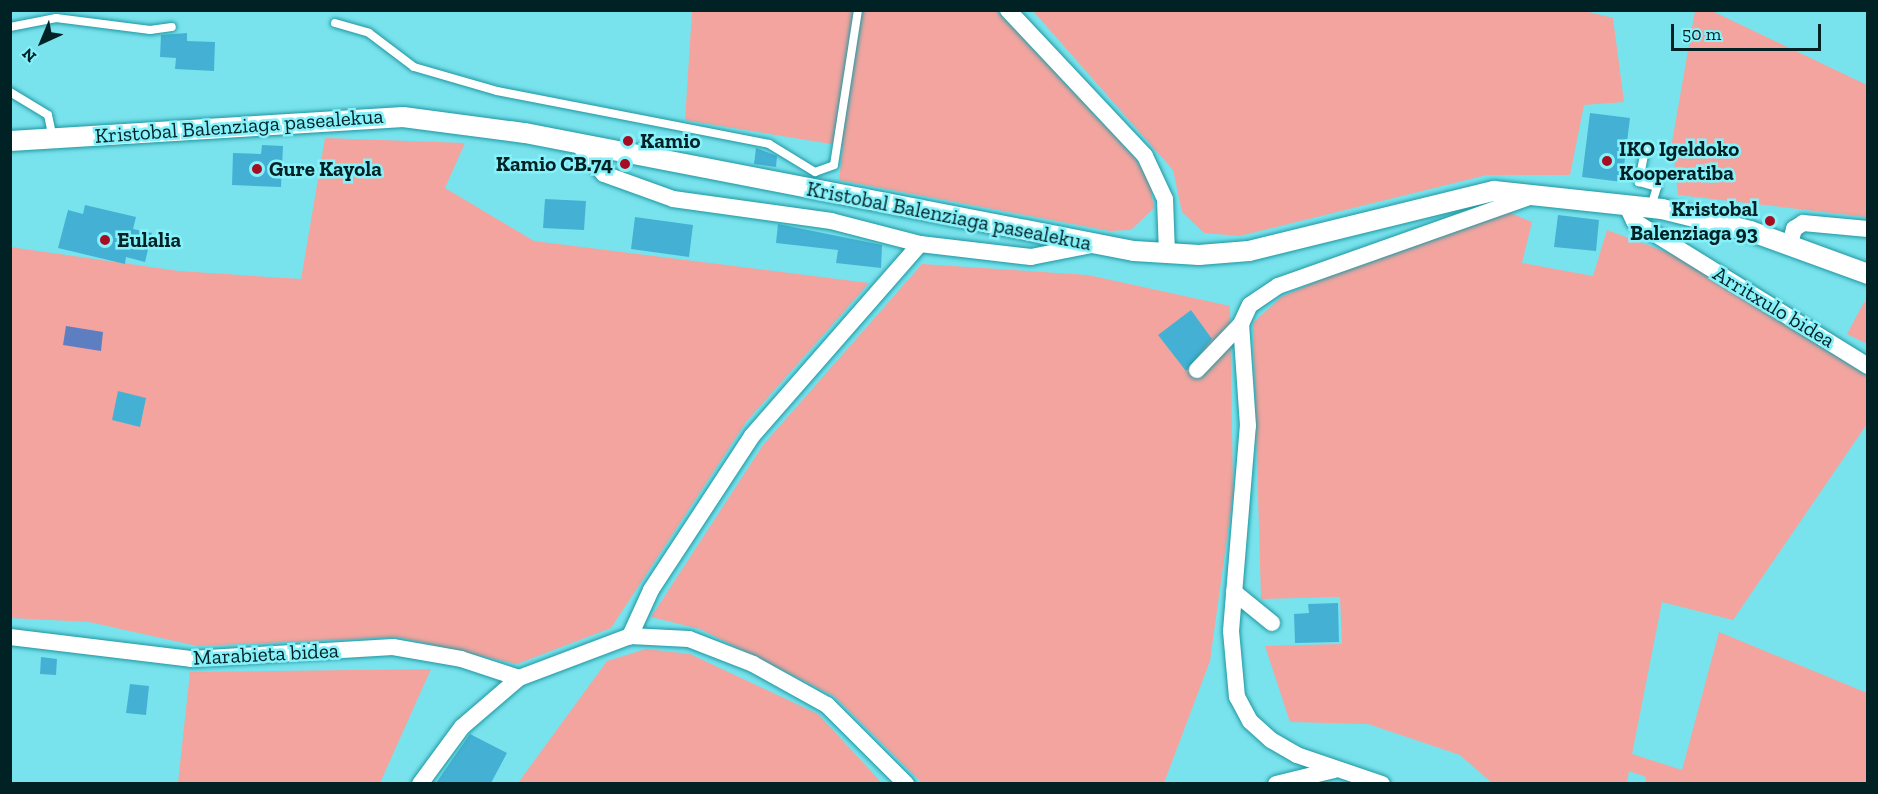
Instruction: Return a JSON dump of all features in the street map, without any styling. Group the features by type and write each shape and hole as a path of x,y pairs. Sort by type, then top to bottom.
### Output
{"street":[{"path":"1008,10 1145,156 1165,199 1167,254"},
{"name":"Kristobal Balenziaga pasealekua","path":"10,141 365,116 460,122 1096,244 1167,254 1249,250 1494,191 1651,208 1790,244 1868,273"},
{"path":"578,143 604,174 673,199 831,221 920,244 1030,257 1096,244"},
{"path":"1197,370 1241,324 1250,305 1278,286 1533,196"},
{"name":"Arritxulo bidea","path":"1626,204 1634,221 1868,366"},
{"path":"1790,244 1794,229 1803,223 1868,230"},
{"path":"630,636 651,590 752,436 920,244"},
{"path":"1241,324 1248,426 1234,592 1231,675 1250,721 1297,755 1335,770 1382,783"},
{"path":"1234,592 1272,622"},
{"path":"420,783 462,727 519,678 630,636 689,639 753,664 827,705 906,783"},
{"name":"Marabieta bidea","path":"10,637 191,659 393,647 461,659 519,678"},
{"path":"1276,783 1335,770"}],"lane":[{"path":"335,23 369,33 414,67 497,91 768,144 815,172 834,165 858,10"},
{"path":"10,27 56,18 150,30 172,27"},
{"path":"10,92 48,115 53,139"},
{"path":"1645,150 1639,182 1656,186 1651,208"}],"shaded area":[{"path":"692,11 997,11 1134,157 1149,179 1154,208 1131,230 1110,231 839,180 843,146 685,120"},
{"path":"1033,11 1585,11 1613,18 1624,102 1584,105 1570,175 1487,175 1239,236 1204,233 1182,212 1173,170"},
{"path":"1695,11 1712,11 1867,85 1867,217 1678,195 1672,142"},
{"path":"325,138 465,143 445,188 534,241 869,283 746,422 611,628 517,664 398,637 197,646 89,622 11,618 10,247 179,271 301,279"},
{"path":"1508,212 1532,222 1522,263 1593,276 1607,230 1677,256 1867,376 1867,424 1733,620 1662,602 1632,754 1682,770 1719,632 1867,693 1867,783 1646,783 1646,777 1629,771 1627,783 1492,783 1460,755 1368,724 1290,722 1265,646 1342,644 1340,597 1261,599 1253,323 1281,297 1357,264"},
{"path":"922,264 1088,275 1230,306 1233,494 1210,661 1164,783 922,783 834,696 700,629 651,617 763,445"},
{"path":"1864,302 1867,303 1867,344 1847,334"},
{"path":"646,649 690,654 818,714 882,783 518,783 607,661"},
{"path":"431,669 380,783 178,783 190,672"}],"water":[{"path":"66,326 103,332 101,351 63,345"}],"building":[{"path":"187,33 187,41 215,42 214,71 175,69 176,58 160,57 161,35"},
{"path":"1590,113 1630,118 1622,182 1582,177"},
{"name":"Gure Kayola","path":"262,145 283,146 281,187 232,185 233,153 261,154"},
{"path":"756,148 777,156 776,167 754,164"},
{"path":"545,199 586,201 584,230 543,228"},
{"name":"Eulalia","path":"85,205 136,217 133,229 152,233 145,262 126,257 125,264 58,248 68,210 83,214"},
{"path":"1558,215 1599,220 1596,251 1554,247"},
{"path":"635,217 693,225 689,257 631,249"},
{"path":"778,224 882,245 881,268 836,263 838,250 776,243"},
{"path":"1191,310 1212,339 1186,371 1158,335"},
{"path":"118,391 146,398 140,427 112,420"},
{"path":"1338,603 1339,642 1295,643 1294,614 1309,613 1308,604"},
{"path":"41,657 57,659 56,675 40,674"},
{"path":"130,684 149,686 146,715 126,713"},
{"path":"470,734 507,753 491,783 436,783"}],"place":[{"name":"Kamio","path":"628,141"},
{"name":"IKO Igeldoko Kooperatiba","path":"1607,161"},
{"name":"Kamio CB.74","path":"625,164"},
{"name":"Gure Kayola","path":"257,169"},
{"name":"Kristobal Balenziaga 93","path":"1770,221"},
{"name":"Eulalia","path":"105,240"}]}
